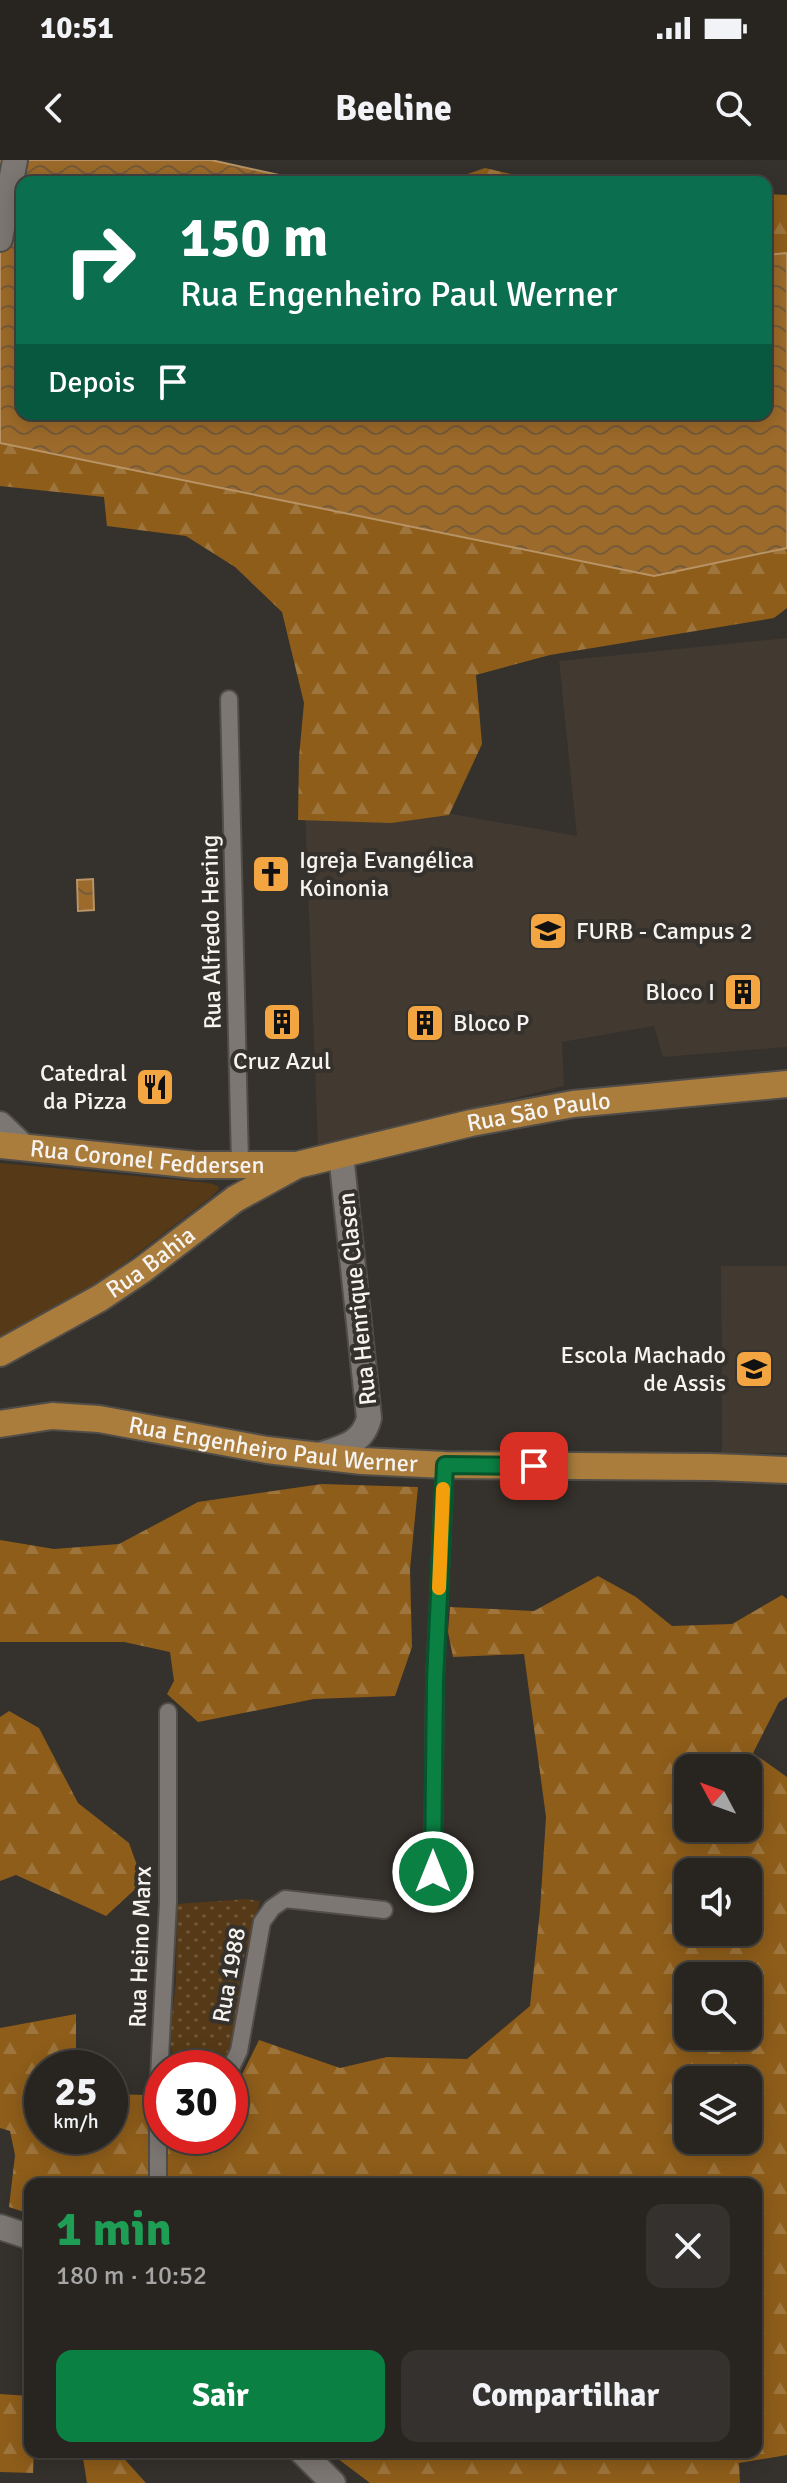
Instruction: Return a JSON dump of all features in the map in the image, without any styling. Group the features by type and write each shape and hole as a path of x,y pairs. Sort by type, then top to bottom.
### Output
{"main road":[{"name":"Rua São Paulo","path":"297,1165 471,1123 573,1104 787,1084"},
{"name":"Rua Coronel Feddersen","path":"11,1145 196,1165 297,1165"},
{"name":"Rua Bahia","path":"0,1353 100,1298 235,1199 297,1165"},
{"name":"Rua Engenheiro Paul Werner","path":"0,1424 52,1416 99,1419 313,1457 445,1465 787,1470"}],"street":[{"path":"0,239 15,160"},
{"name":"Rua Alfredo Hering","path":"229,699 240,1163"},
{"path":"0,1124 11,1145"},
{"name":"Rua Henrique Clasen","path":"313,1457 352,1444 366,1430 369,1418 341,1154"},
{"path":"433,1872 435,1681 445,1465"},
{"name":"Rua Heino Marx","path":"162,2050 168,1902 168,1712"},
{"name":"Rua 1988","path":"239,2050 262,1922 272,1908 285,1899 384,1910"},
{"name":"Rua Heino Marx","path":"158,2178 159,2154"},
{"path":"0,2227 24,2235"},
{"path":"308,2458 333,2483"}],"shaded area":[{"name":"FURB - Campus 2","path":"787,638 787,1047 663,1057 654,1026 562,1042 564,1086 318,1146 304,788 577,836 559,661"},
{"path":"0,1163 209,1183 219,1189 100,1282 0,1338"},
{"name":"Escola Machado de Assis","path":"721,1266 787,1266 787,1453 722,1453"},
{"path":"247,1899 260,1901 242,1964 233,2050 172,2050 177,1904"}],"green space":[{"path":"485,168 520,176 462,176"},
{"path":"772,194 787,195 787,253 772,254"},
{"path":"0,443 654,576 787,548 787,608 774,618 550,655 476,675 482,744 449,815 391,823 298,820 304,703 282,612 235,567 186,536 107,526 104,497 0,486"},
{"path":"322,1484 418,1487 410,1569 412,1647 395,1696 314,1699 198,1722 167,1694 174,1681 170,1652 124,1642 0,1642 0,1540 54,1549 119,1544 198,1502"},
{"path":"598,1576 636,1597 672,1626 732,1624 782,1595 787,1599 787,1697 779,1702 754,1754 674,1754 674,1842 762,1842 762,1759 787,1777 787,2455 739,2463 740,2483 370,2483 337,2458 762,2458 762,2178 24,2178 24,2212 9,2207 15,2155 10,2131 0,2128 0,2028 76,2014 76,2050 24,2050 24,2154 128,2154 128,2094 144,2095 144,2154 248,2154 248,2062 259,2040 340,2068 387,2057 467,2059 530,2006 546,1817 524,1654 453,1657 448,1632 450,1607 534,1611"},
{"path":"9,1711 39,1728 78,1803 129,1843 143,1882 106,1916 16,1875 0,1881 0,1717"},
{"path":"0,2394 24,2396 24,2458 34,2458 33,2473 0,2472"},
{"path":"83,2458 123,2458 146,2483 87,2483"}],"water":[{"path":"0,160 211,160 284,176 16,176 16,420 772,420 772,254 787,253 787,548 654,576 0,443"},
{"path":"93,879 94,910 78,911 77,880"}],"slow traffic":[{"path":"439,1588 443,1489"}],"place":[{"name":"Igreja Evangélica Koinonia","path":"271,874"},
{"name":"FURB - Campus 2","path":"548,931"},
{"name":"Bloco I","path":"743,992"},
{"name":"Cruz Azul","path":"282,1022"},
{"name":"Bloco P","path":"425,1023"},
{"name":"Catedral da Pizza","path":"155,1087"},
{"name":"Escola Machado de Assis","path":"754,1369"}],"route":[{"path":"433,1872 435,1681 445,1465 534,1466"}]}
